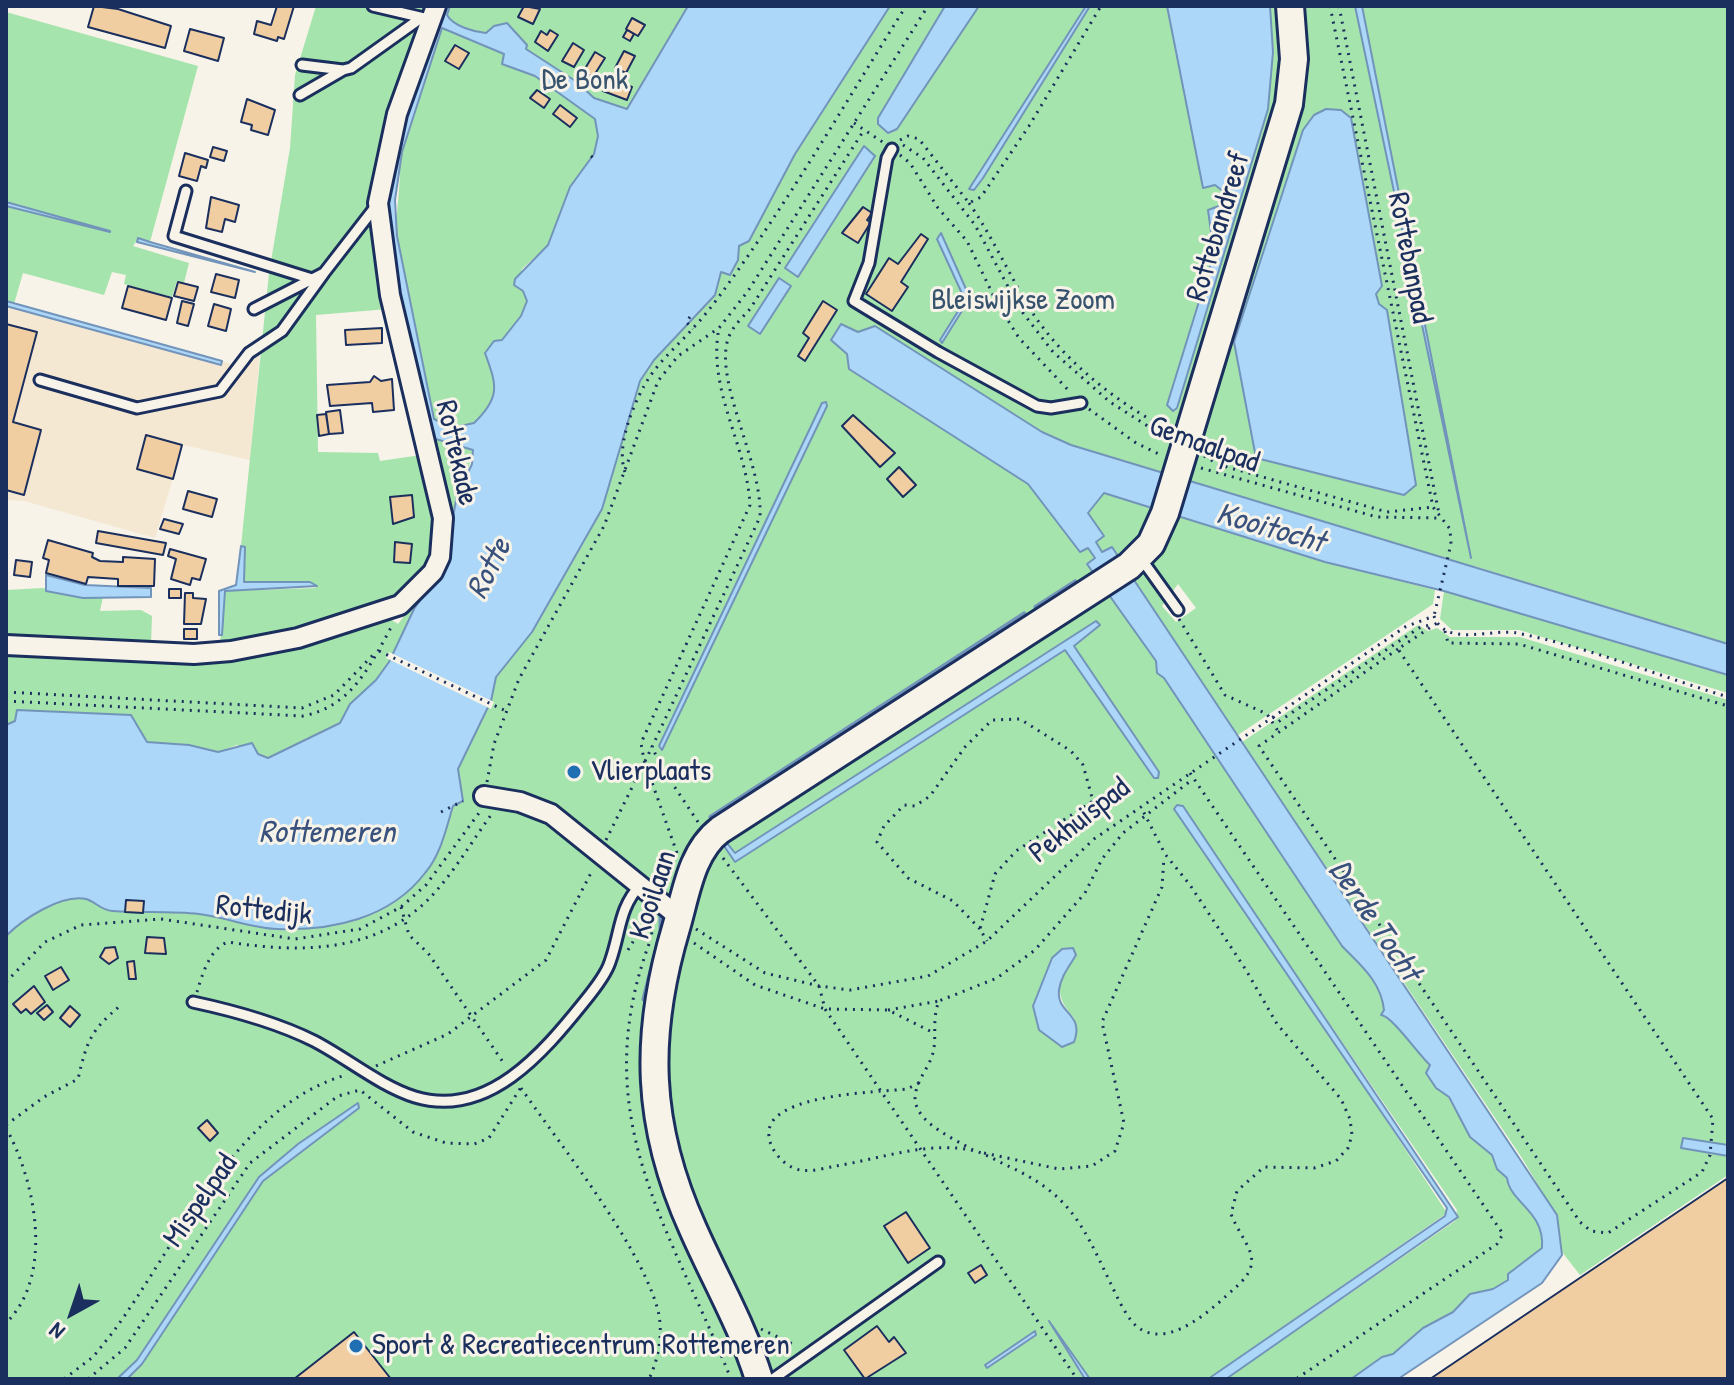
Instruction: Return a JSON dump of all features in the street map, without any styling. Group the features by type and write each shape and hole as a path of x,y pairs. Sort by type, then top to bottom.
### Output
{"street":[{"name":"Rottebandreef","path":"1183,454 1289,104 1294,59 1290,6"},
{"name":"Rottekade","path":"6,645 194,654 231,651 298,638 400,605 433,572 440,557 443,518 390,295 378,203 397,114 430,15"},
{"name":"Kooilaan","path":"759,1379 741,1331 692,1228 664,1149 658,1120 653,1046 662,976 695,863 709,838 720,830 1134,562 1158,532 1183,454"},
{"path":"493,797 551,814 679,917"}],"lane":[{"path":"373,6 430,15"},
{"path":"300,95 430,15"},
{"path":"302,65 343,70"},
{"path":"892,149 887,158 869,263 854,301 938,352 1037,406 1051,408 1081,403"},
{"path":"186,191 174,236 312,279"},
{"path":"40,380 137,408 220,391 249,353 282,331 378,203"},
{"path":"254,309 324,273"},
{"path":"1134,562 1178,610"},
{"path":"193,1002 288,1029 416,1097 441,1101 489,1093 514,1077 584,1002 610,963 619,917 626,900 641,884"},
{"path":"773,1379 938,1262"}],"path":[{"path":"625,472 621,461 636,401 662,357 693,329 762,237 906,6"},
{"path":"678,865 641,743 750,505 749,477 716,370 719,328 776,249 928,6"},
{"path":"969,203 981,197 992,183 1101,6"},
{"path":"1330,6 1433,507 1450,529 1448,557 1434,616 1437,623 1445,631 1459,635 1497,631 1520,633 1728,697"},
{"name":"Rottebanpad","path":"1339,6 1439,518"},
{"name":"Gemaalpad","path":"854,123 910,163 938,208 967,241 997,303 1019,338 1081,403 1136,443 1183,454 1377,517 1439,518"},
{"path":"892,149 908,136 919,139 969,203 1021,294 1060,347 1183,454"},
{"path":"892,149 908,145 923,158 982,236 1020,309 1071,371 1183,454 1387,512 1433,507"},
{"path":"591,156 597,161"},
{"path":"690,317 686,322 693,329"},
{"name":"Rottedijk","path":"6,982 45,942 81,925 161,919 278,938 314,938 360,929 401,907 436,874 493,797 494,744 506,711 519,679 604,526 658,381 678,356 719,328"},
{"path":"6,701 303,716 318,713 343,700 381,652 400,605"},
{"path":"1178,610 1180,626 1225,695 1278,722 1419,628 1437,623"},
{"name":"Pekhuispad","path":"679,917 765,973 850,990 928,976 987,941 1053,876 1115,825 1405,627 1434,616"},
{"path":"1398,649 1713,1119 1710,1155 1702,1172 1608,1233 1591,1231 1580,1222 1259,746 1278,731 1398,649 1437,623"},
{"path":"1445,631 1444,640 1448,643 1519,644 1728,706"},
{"path":"6,692 302,708 334,695 367,658 381,652 506,711"},
{"path":"1271,717 1278,731"},
{"path":"987,941 980,929 953,901 908,878 877,842 884,826 904,805 915,806 930,796 965,747 992,720 1020,719 1071,751 1083,765 1093,801 1115,825"},
{"path":"1190,773 1503,1234 1497,1244 1296,1379"},
{"path":"679,917 684,936 755,985 825,1009 888,1010 939,1001 997,978 1035,950 1085,893 1102,859 1123,833 1193,779"},
{"path":"193,1002 205,967 221,944 228,942 277,950 334,948 368,937 406,917 438,889 493,797"},
{"path":"441,812 463,801"},
{"path":"980,929 995,874 1028,842 1093,801"},
{"path":"939,1001 932,1032 933,1054 914,1095 916,1109 933,1125 974,1151 1028,1175 1055,1192 1077,1219 1128,1314 1140,1329 1165,1334 1205,1315 1246,1278 1253,1267 1253,1255 1231,1214 1237,1191 1249,1177 1264,1167 1314,1168 1336,1161 1348,1148 1352,1135 1341,1099 1277,1024 1190,885 1165,854 1141,807"},
{"path":"919,1083 907,1089 818,1097 777,1116 768,1127 769,1139 783,1161 803,1171 923,1150 974,1151 1059,1169 1092,1166 1115,1151 1124,1123 1102,1022 1162,887 1165,854"},
{"path":"401,907 409,935 428,953 514,1077 625,1242 648,1285 657,1308 660,1328 656,1359 649,1379"},
{"path":"6,1323 24,1293 35,1239 35,1212 27,1172 6,1127 44,1097 78,1079 89,1038 97,1025 121,1005"},
{"path":"888,1010 932,1032"},
{"name":"Mispelpad","path":"88,1379 125,1348 238,1176 277,1139 338,1096 355,1091 364,1092 413,1132"}],"shaded area":[{"path":"6,304 233,364 260,351 250,460 183,445 155,538 24,501 6,500"}],"green space":[{"path":"316,6 430,6 382,150 388,309 316,315 318,452 378,453 380,461 421,455 433,492 435,559 406,594 316,627 220,644 225,591 316,588 310,582 244,582 245,547 241,546 269,273 290,148 295,75"},
{"name":"De Bonk","path":"442,6 751,6 570,187 548,245 522,269 518,289 523,291 527,301 521,316 502,341 494,341 485,353 494,382 490,405 474,423 451,428 434,419 408,302 397,232 400,157 394,137"},
{"name":"Bleiswijkse Zoom","path":"842,6 1728,6 1728,644 1474,566 1325,562 1435,590 1433,604 1238,735 1157,614 1147,649 1156,661 1157,673 1164,678 1342,946 1353,954 1382,993 1386,1014 1430,1065 1470,1137 1492,1155 1497,1169 1507,1178 1509,1187 1533,1216 1541,1235 1542,1248 1508,1279 1493,1289 1470,1294 1453,1312 1423,1328 1393,1354 1381,1357 1351,1379 1226,1379 1455,1221 1457,1210 1179,804 1447,1213 1208,1379 6,1379 6,879 311,906 617,373","holes":["1178,584 1196,608 1176,622 1162,606","1087,665 1159,772 1156,779 1080,669","1070,966 1061,980 1060,994 1075,1019 1033,1006 1043,985"]},
{"path":"6,12 198,66 150,242 138,239 133,246 189,263 184,283 177,281 172,297 124,284 126,275 112,272 104,295 23,273 14,304 6,301 6,206 110,232 6,202"},
{"path":"429,437 473,450 444,565 414,609 389,662 376,680 350,704 340,724 268,759 237,745 218,752 189,745 147,742 139,733 18,710 16,721 6,725 6,652 196,659 387,617 398,624 441,567"},
{"path":"43,588 82,598 103,597 100,611 141,610 152,616 151,644 6,637 6,590"},
{"path":"1444,591 1728,675 1728,693 1519,630 1452,630 1440,619"},
{"path":"1418,625 1428,631 1437,628 1450,637 1520,637 1728,700 1728,1145 1684,1138 1681,1147 1728,1156 1728,1175 1580,1275 1562,1252 1556,1215 1522,1158 1242,742"}],"water":[{"path":"442,6 450,6 447,15 464,28 486,33 494,26 507,23 527,45 526,49 577,82 594,98 627,109 688,6 890,6 795,154 749,241 739,246 738,260 730,275 721,272 715,295 654,360 640,381 602,509 532,632 496,677 491,701 458,769 463,801 453,806 435,858 411,889 395,901 358,919 318,928 297,929 267,928 199,914 109,911 86,899 76,898 43,909 6,936 6,725 15,721 17,710 131,715 147,742 189,745 218,752 252,743 258,754 268,758 340,723 350,704 376,680 389,662 414,609 444,566 457,495 472,464 473,450 429,437 396,290 387,231 389,178 394,154 408,102","holes":["442,28 504,54 502,64 535,76 595,119 598,136 594,154 570,187 548,245 515,279 514,285 523,291 527,301 521,316 502,340 494,341 485,353 494,382 489,405 474,423 451,428 434,419 397,236 395,200 402,152"]},
{"path":"945,6 979,6 897,129 888,133 878,124 878,118"},
{"path":"1086,6 1090,6 983,178 974,190 969,189"},
{"path":"1167,6 1270,6 1273,52 1268,109 1177,408 1173,411 1167,405 1214,253 1208,210 1219,206 1224,192 1215,185 1203,188"},
{"path":"1355,6 1362,6 1471,558"},
{"path":"1326,109 1341,110 1351,118 1382,286 1376,294 1379,304 1387,310 1416,485 1404,495 1256,458 1234,342 1303,130 1314,115"},
{"path":"864,146 875,156 798,277 785,268"},
{"path":"6,202 110,231 110,232 6,206"},
{"path":"941,233 970,298 942,343 940,340 965,300 937,239"},
{"path":"138,238 150,242 255,272 137,242"},
{"path":"779,278 791,286 760,334 748,326"},
{"path":"6,301 222,361 221,365 6,306"},
{"name":"Kooitocht","path":"841,324 858,332 875,326 1042,432 1071,445 1728,644 1728,675 1444,591 1325,562 1104,493 1088,513 1104,536 1096,542 1102,552 1112,547 1557,1215 1562,1255 1542,1283 1398,1379 1351,1379 1382,1357 1393,1354 1423,1328 1453,1312 1470,1294 1493,1289 1508,1280 1508,1274 1542,1248 1538,1225 1509,1187 1507,1178 1497,1169 1492,1155 1470,1137 1449,1097 1436,1088 1426,1073 1430,1065 1398,1028 1381,1015 1384,1010 1382,1000 1374,982 1342,946 1164,678 1157,673 1156,661 1087,564 1095,558 1088,548 1080,552 1028,484 849,369 847,354 831,340"},
{"path":"826,402 827,406 662,750 659,746 822,403"},
{"path":"241,546 245,547 244,582 310,582 317,586 225,591 222,635 219,635 219,591 236,585"},
{"path":"46,575 85,585 151,588 151,597 83,598 46,591"},
{"path":"1096,621 1100,625 1074,646 1159,772 1158,778 1154,778 1065,650 735,862 724,846 727,843 735,853"},
{"path":"1177,805 1183,806 1458,1217 1226,1379 1208,1379 1445,1216 1447,1208 1174,809"},
{"path":"1073,948 1076,955 1062,980 1059,998 1076,1025 1076,1032 1074,1042 1062,1047 1039,1030 1033,1006 1052,958 1062,949"},
{"path":"358,1103 359,1108 263,1181 142,1364 127,1379 117,1379 137,1360 259,1177 298,1144"},
{"path":"1683,1138 1728,1145 1728,1156 1681,1148"},
{"path":"1049,1321 1090,1379 1085,1379"},
{"path":"1035,1331 1036,1335 987,1368 985,1365"}],"pier":[{"path":"389,652 494,702 491,709 386,658"}],"building":[{"path":"94,6 118,9 171,26 165,48 88,27"},
{"path":"277,6 294,6 284,39 278,37 277,41 254,34 257,21 271,25"},
{"path":"524,6 540,9 533,24 518,17"},
{"path":"632,18 645,25 638,36 626,29"},
{"path":"190,29 224,38 218,61 184,51"},
{"path":"550,30 558,35 548,51 535,42 541,31 547,35"},
{"path":"627,30 634,34 630,41 623,37"},
{"path":"573,43 584,50 574,67 562,61"},
{"path":"455,45 469,53 459,69 445,61"},
{"path":"624,51 635,56 626,73 615,68"},
{"path":"595,52 605,58 593,77 583,72"},
{"path":"606,77 632,87 627,100 603,91"},
{"path":"537,90 550,99 544,108 530,98"},
{"path":"247,99 275,110 268,135 251,130 252,125 241,122"},
{"path":"560,105 577,118 570,127 553,114"},
{"path":"213,147 227,151 224,161 210,157"},
{"path":"185,153 208,160 206,168 201,166 197,181 179,176"},
{"path":"211,197 239,205 235,222 225,219 222,232 206,228"},
{"path":"863,207 872,213 867,220 871,222 858,243 842,233"},
{"path":"921,234 928,239 901,282 908,287 892,311 866,294 889,258 898,264"},
{"path":"216,274 239,280 235,298 211,292"},
{"path":"178,282 198,287 194,301 174,296"},
{"path":"128,286 172,298 166,320 122,308"},
{"path":"182,301 194,304 188,326 177,323"},
{"path":"823,301 837,310 805,361 798,356 809,338 803,333"},
{"path":"214,304 231,309 226,331 208,326"},
{"path":"6,324 37,332 13,422 41,430 24,495 6,490"},
{"path":"382,328 382,343 346,345 345,330"},
{"path":"374,376 381,381 392,379 394,410 373,412 372,403 330,406 327,385 370,382"},
{"path":"340,410 343,433 329,434 326,412"},
{"path":"326,414 329,434 319,436 317,415"},
{"path":"853,415 895,453 880,467 842,426"},
{"path":"146,435 182,445 173,479 137,469"},
{"path":"899,467 916,485 903,497 887,479"},
{"path":"188,491 217,499 212,517 183,509"},
{"path":"412,495 414,517 393,524 390,497"},
{"path":"164,519 183,524 179,534 160,529"},
{"path":"98,531 166,543 163,555 96,543"},
{"path":"48,540 93,553 92,557 100,561 123,562 123,557 155,559 154,586 118,586 118,579 88,577 86,584 46,573 49,560 43,558"},
{"path":"395,542 412,544 410,563 394,562"},
{"path":"170,549 206,559 200,580 192,578 190,585 171,579 176,559 168,556"},
{"path":"16,560 32,562 30,577 14,575"},
{"path":"169,589 181,589 181,598 169,598"},
{"path":"185,593 193,593 193,598 206,599 201,624 184,624"},
{"path":"184,629 197,629 197,639 184,639"},
{"path":"126,900 144,901 143,913 125,912"},
{"path":"147,937 164,938 166,954 145,953"},
{"path":"115,947 118,958 109,964 100,957 105,948"},
{"path":"134,961 136,979 129,979 127,962"},
{"path":"61,967 69,980 53,990 45,976"},
{"path":"34,986 45,1002 31,1014 26,1009 21,1013 13,1004"},
{"path":"47,1005 53,1012 44,1020 37,1013"},
{"path":"70,1006 80,1015 70,1027 60,1018"},
{"path":"207,1120 218,1133 210,1141 198,1128"},
{"path":"1728,1178 1728,1379 1430,1379"},
{"path":"906,1212 930,1248 908,1263 884,1226"},
{"path":"981,1265 987,1275 975,1283 968,1273"},
{"path":"877,1326 889,1342 894,1337 906,1353 865,1379 844,1350"},
{"path":"354,1332 391,1379 294,1379"}],"waterway":[{"path":"1036,607 1075,582"},
{"path":"711,817 1024,614"},
{"path":"644,999 661,931 661,914"}],"place":[{"name":"Vlierplaats","path":"574,772"},
{"name":"Sport & Recreatiecentrum Rottemeren","path":"356,1346"}],"water label":[{"name":"Rotte","path":"490,569"},
{"name":"Rottemeren","path":"327,833"},
{"name":"Derde Tocht","path":"1374,921"}]}
